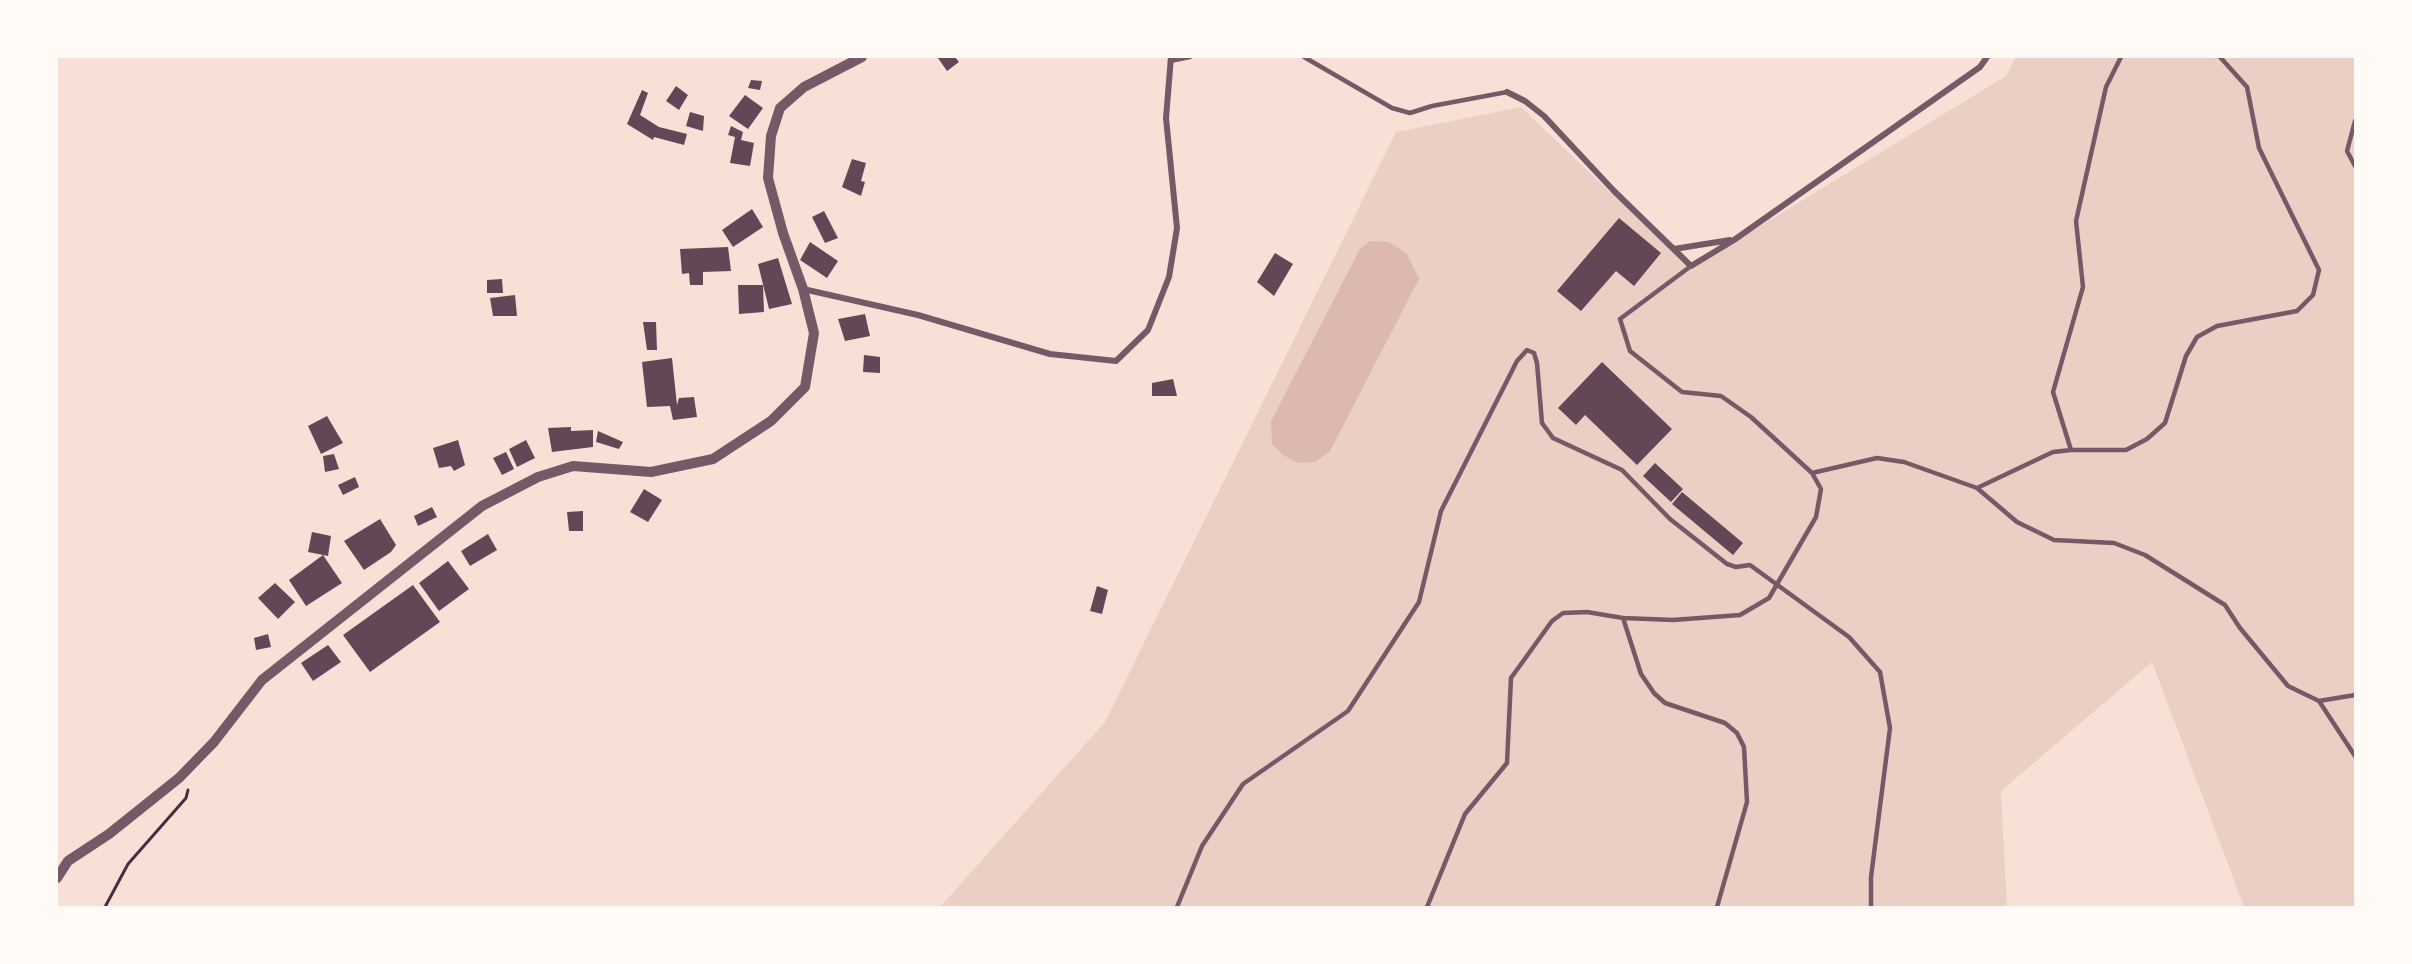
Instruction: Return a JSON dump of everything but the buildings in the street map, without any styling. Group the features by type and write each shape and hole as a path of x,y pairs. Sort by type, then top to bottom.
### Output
{"street":[{"path":"57,878 68,861 109,834 178,778 214,742 262,680 482,506 538,477 573,466 651,472 713,459 771,421 805,387 814,333 768,177 771,136 780,108 804,87 862,57"},
{"path":"1507,92 1525,100 1544,116 1614,191 1691,266 1734,240 1980,67 1987,57"},
{"path":"803,290 918,315 1050,354 1116,361 1148,330 1169,277 1177,228 1166,118 1170,59"},
{"path":"1674,249 1734,240"}],"lane":[{"path":"1170,59 1190,57"},
{"path":"1304,57 1392,108 1410,113 1432,106 1507,92"},
{"path":"2071,450 2053,392 2084,287 2076,221 2106,87 2121,57"},
{"path":"1977,488 2053,452 2126,450 2147,439 2165,423 2186,356 2197,337 2217,326 2297,311 2313,295 2319,270 2259,148 2247,87 2220,57"},
{"path":"2355,121 2347,151 2355,166"},
{"path":"1427,907 1465,814 1507,763 1511,678 1552,621 1563,613 1587,612 1623,618 1673,620 1740,615 1769,598 1816,517 1821,489 1812,473 1751,417 1721,396 1682,392 1630,351 1620,319 1691,266"},
{"path":"1177,907 1202,846 1243,784 1348,711 1419,602 1440,511 1517,361 1527,350 1534,352 1537,363 1542,423 1553,438 1622,470 1670,519 1727,564 1736,567 1750,565 1849,637 1880,672 1890,728 1871,877 1871,907"},
{"path":"1812,473 1876,458 1904,462 1977,488 2017,522 2054,540 2114,543 2145,555 2225,605 2240,628 2288,686 2319,701 2355,756"},
{"path":"1623,618 1641,674 1654,693 1665,703 1725,723 1737,733 1744,747 1748,802 1717,907"},
{"path":"2319,701 2355,695"}],"path":[{"path":"105,907 128,864 186,798 189,789"}],"shaded area":[{"path":"2016,57 2355,57 2355,907 2244,907 2152,662 2001,791 2007,907 940,907 1105,722 1396,132 1521,107 1690,269 2006,76"},
{"path":"1370,241 1389,242 1407,254 1419,279 1330,451 1315,462 1299,463 1283,455 1272,444 1271,421 1360,249"}]}
